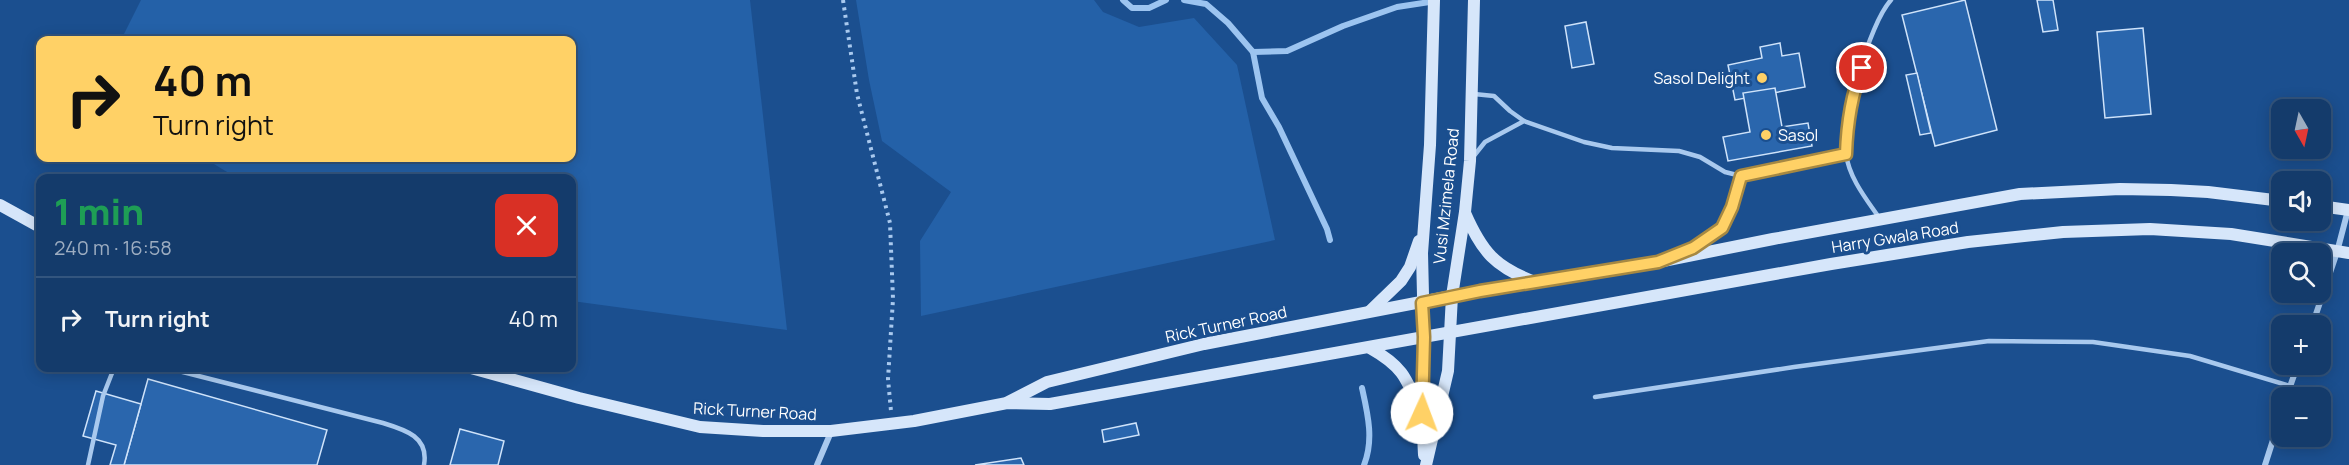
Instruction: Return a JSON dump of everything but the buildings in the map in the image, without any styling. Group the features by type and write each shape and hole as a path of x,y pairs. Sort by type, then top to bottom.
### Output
{"main road":[{"name":"Vusi Mzimela Road","path":"1426,465 1422,413 1424,337 1422,229 1430,156 1434,0"},
{"name":"Vusi Mzimela Road","path":"1426,465 1448,371 1452,296 1465,212 1470,161 1474,0"},
{"name":"Harry Gwala Road","path":"1422,303 1658,262 1773,238 2020,194 2099,190 2208,192 2271,200"},
{"path":"0,205 36,225"},
{"path":"2331,208 2348,210"},
{"path":"1465,212 1474,234 1499,265 1515,274 1538,282"},
{"path":"1369,312 1401,281 1410,267 1422,229"},
{"name":"Harry Gwala Road","path":"1424,337 1831,264 1968,242 2064,232 2150,229 2231,234 2343,252"},
{"name":"Rick Turner Road","path":"1006,403 1047,382 1204,344 1422,303"},
{"name":"Rick Turner Road","path":"485,372 579,398 700,427 763,431 831,431 892,424 1006,403 1050,404 1424,337"},
{"path":"1370,348 1400,369 1422,413"}],"street":[{"path":"2317,315 2343,252 2348,210"},
{"path":"2290,386 2294,375"},
{"path":"817,465 831,431"},
{"path":"2265,465 2271,446"}],"lane":[{"path":"1882,220 1858,187 1846,154 1848,121 1855,85 1881,13 1891,0"},
{"path":"1471,93 1494,96 1524,121 1584,142 1612,148 1688,153 1700,157 1725,172 1741,176 1846,154"},
{"path":"1470,161 1485,142 1524,121"},
{"path":"1658,262 1693,248 1722,228 1732,207 1741,176"},
{"path":"1595,398 1794,367 1989,341 2093,342 2190,356 2290,386"},
{"path":"88,465 104,396 113,372"},
{"path":"182,372 411,433 423,444 424,465"}],"path":[{"path":"843,0 857,94 890,223 893,299 888,379 892,424"}],"shaded area":[{"path":"141,0 750,0 787,330 576,302 576,174 230,174 211,162 576,162 576,36 123,36"},
{"path":"856,0 1094,0 1103,12 1139,27 1194,18 1237,65 1275,240 921,316 920,241 951,192 882,141"}],"waterway":[{"path":"1123,0 1132,8 1149,8 1166,0"},
{"path":"1184,0 1206,4 1228,23 1253,52 1287,51 1343,26 1397,7 1436,1"},
{"path":"1253,52 1262,98 1279,127 1330,240"},
{"path":"1362,388 1369,437 1364,465"}],"place":[{"name":"Sasol Delight","path":"1762,78"},
{"name":"Sasol","path":"1766,135"}],"route":[{"path":"1422,413 1424,337 1422,303 1480,291 1658,262 1693,248 1722,228 1732,207 1741,176 1846,154 1848,121 1855,85 1862,68"}]}
